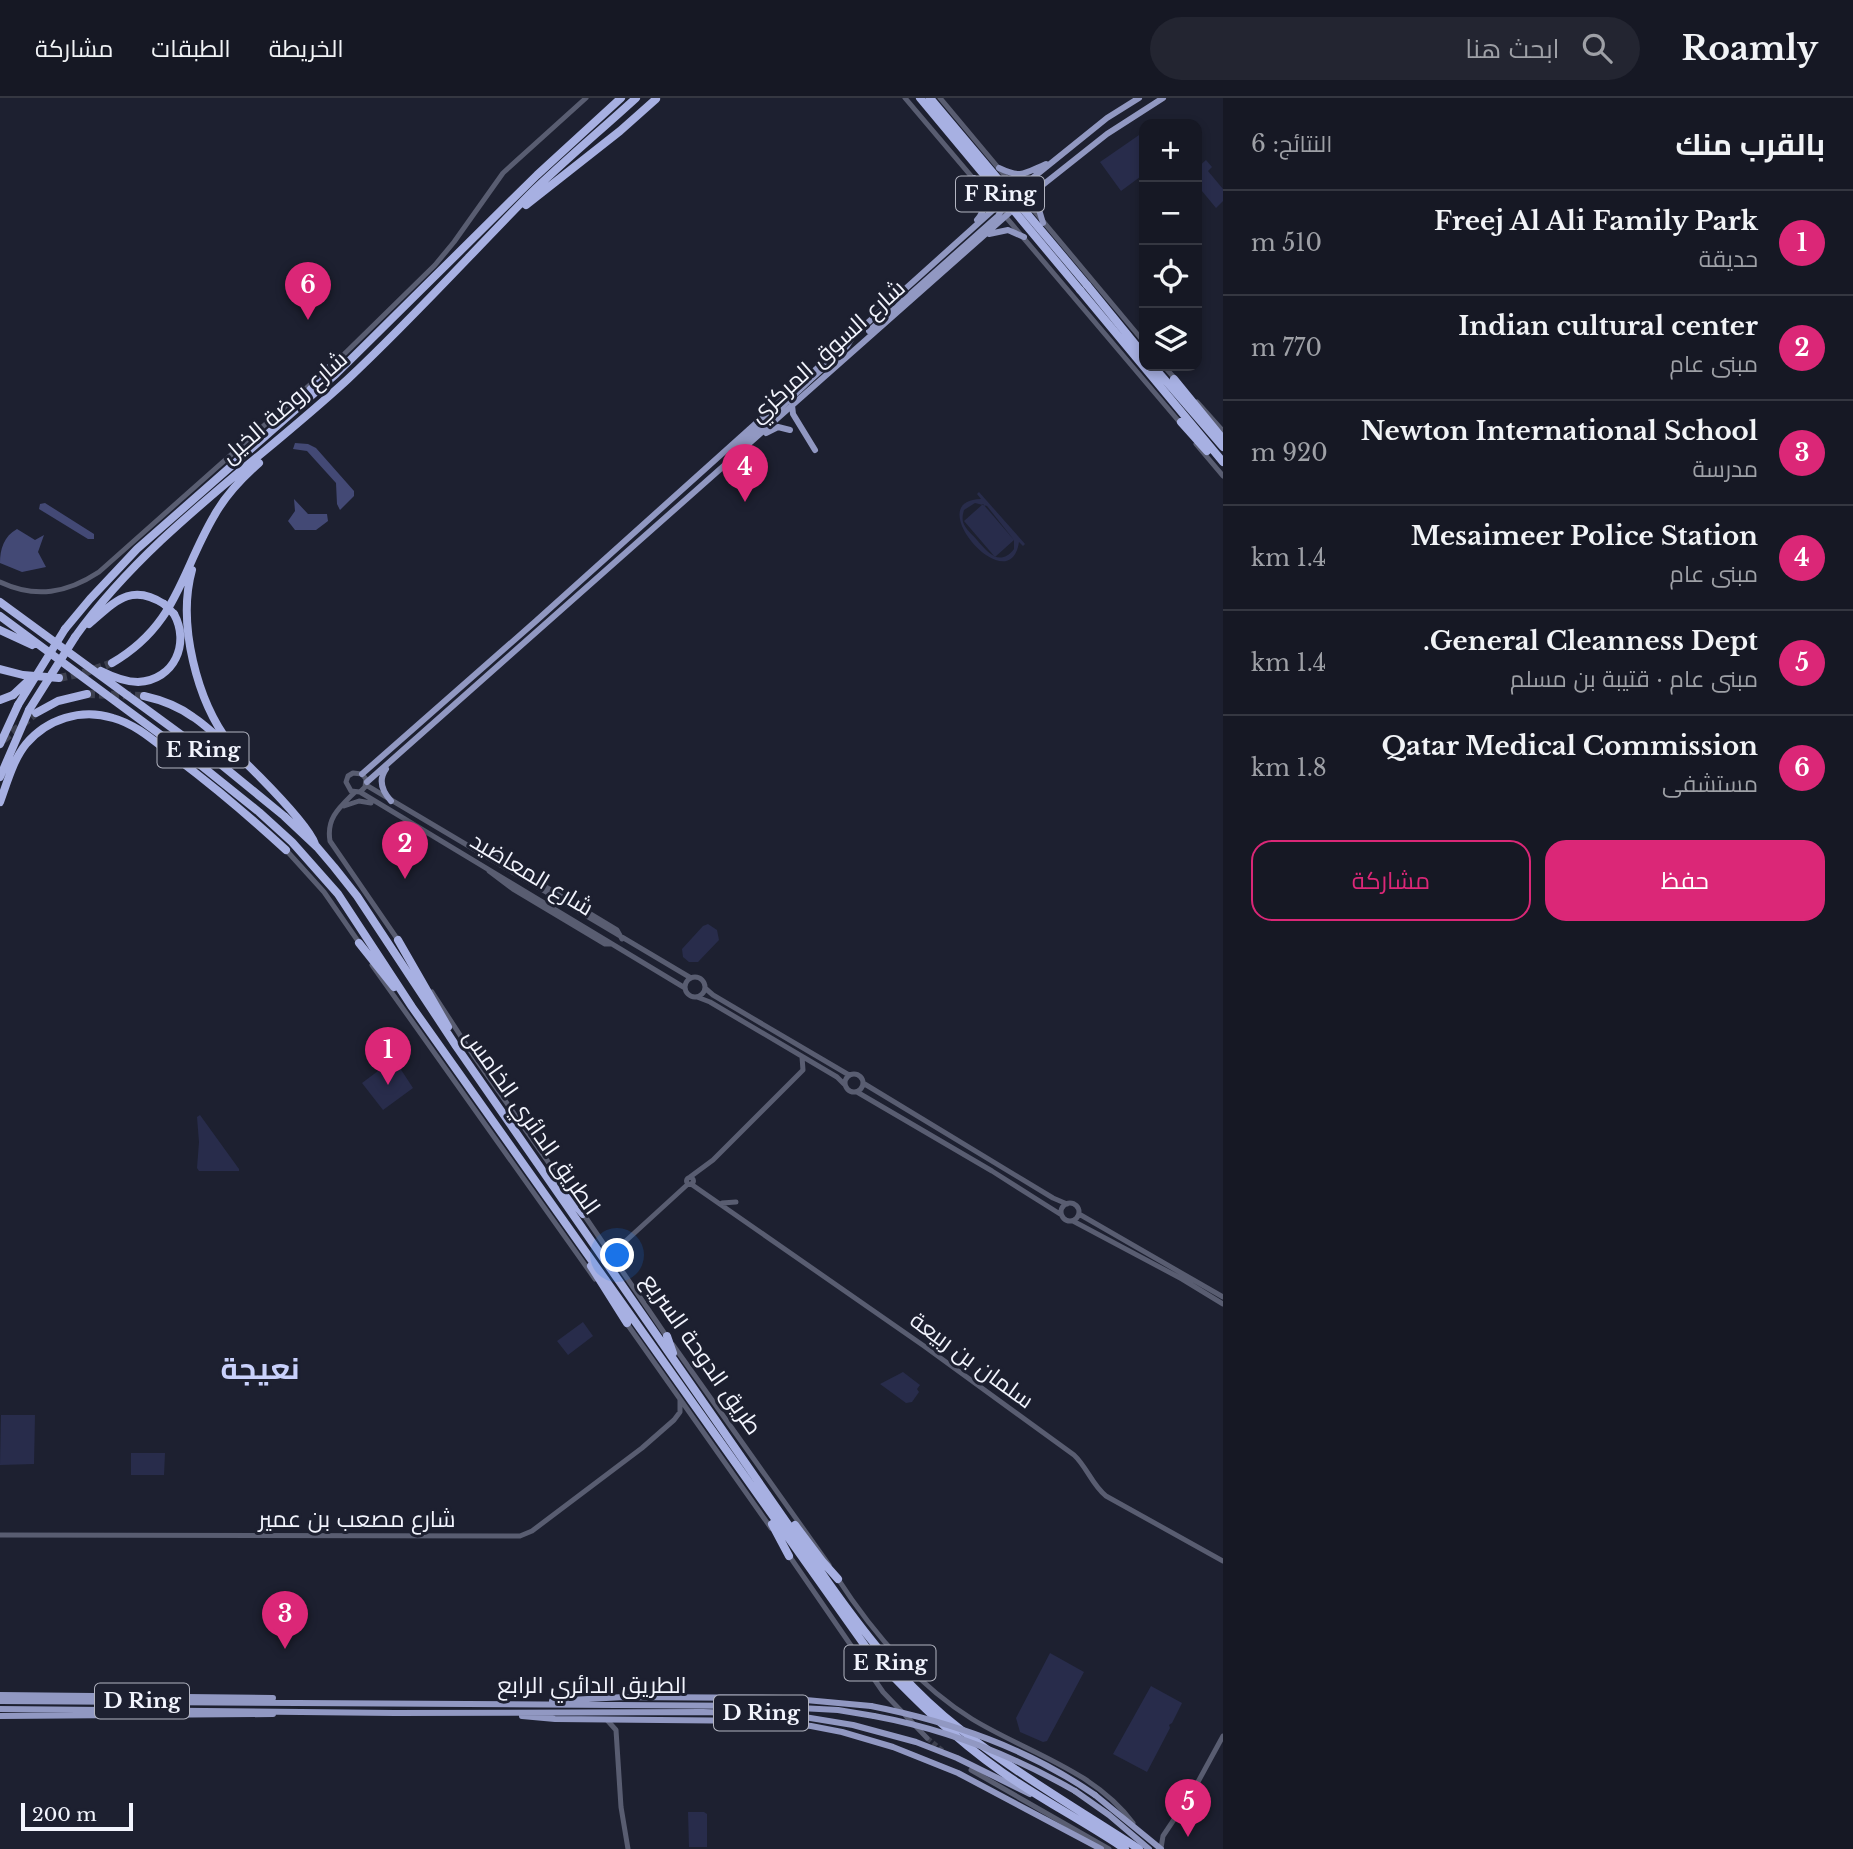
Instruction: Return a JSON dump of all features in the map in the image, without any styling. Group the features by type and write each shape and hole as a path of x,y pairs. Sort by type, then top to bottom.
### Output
{"highway":[{"name":"شارع روضة الخيل","path":"0,744 37,671 65,629 137,549 374,339 537,175 621,98"},
{"name":"شارع روضة الخيل","path":"0,777 32,712 77,635 119,582 347,379 426,304 501,224 636,98"},
{"name":"F Ring","path":"920,98 1083,288"},
{"name":"F Ring","path":"930,98 1083,288"},
{"path":"501,224 597,150 657,99"},
{"path":"1083,288 1139,350"},
{"path":"1083,288 1223,462"},
{"path":"254,447 270,427 315,386 329,368"},
{"path":"1157,371 1223,447"},
{"path":"1174,379 1223,439"},
{"path":"1181,422 1223,469"},
{"path":"112,663 139,644 160,622 175,598 223,501 284,434"},
{"path":"196,552 187,603 192,652 206,701 215,720 247,765"},
{"path":"77,635 110,604 124,597 149,596 164,604 174,614 181,637 179,653 170,668 157,677 140,682 124,680 83,662"},
{"name":"الطريق الدائري الخامس","path":"0,601 213,758 268,802 317,847 357,896 456,1046 678,1365 852,1630 927,1712 972,1750 1052,1804"},
{"name":"الطريق الدائري الخامس","path":"0,616 188,755 292,842 338,894 412,1007 858,1624 891,1664 933,1706 1002,1761 1139,1849"},
{"path":"0,630 45,650"},
{"path":"0,669 23,675 59,678"},
{"path":"0,700 13,695 37,671"},
{"path":"32,712 58,701 87,694"},
{"path":"144,696 164,701 191,715 247,765 309,830 317,847"},
{"path":"0,802 20,753 36,734 49,724 66,717 104,715 141,732 223,794 286,850"},
{"path":"398,940 451,1030 456,1046"},
{"path":"359,943 412,1007"},
{"path":"526,1147 534,1152 583,1214"},
{"path":"564,1218 627,1323"},
{"path":"667,1336 678,1365"},
{"path":"789,1556 786,1546 749,1488 749,1473 762,1479 838,1579"},
{"name":"الطريق الدائري الرابع","path":"1052,1804 1125,1849"}],"main road":[{"path":"861,344 877,324 1002,211 1009,197 1107,118 1139,98"},
{"name":"شارع السوق المركزي","path":"362,774 544,614 962,237 1025,199 1107,134 1163,98"},
{"path":"999,168 1011,174 1022,175 1055,160"},
{"path":"962,237 982,214 985,205 974,177"},
{"path":"1008,179 1009,197"},
{"path":"1043,223 1037,197 1048,180"},
{"name":"شارع السوق المركزي","path":"366,783 984,236 1002,211"},
{"path":"984,236 1006,230 1024,237"},
{"path":"778,417 779,409 847,346 855,334"},
{"path":"792,405 794,416 815,450"},
{"path":"724,466 729,456 771,418 772,414 768,410"},
{"path":"736,454 746,451 773,428 780,426 790,430"},
{"path":"708,488 709,478"},
{"path":"391,801 384,791 381,778 384,770 402,751"},
{"path":"115,1696 128,1690"},
{"path":"187,1691 197,1697"},
{"path":"115,1696 259,1697 285,1702"},
{"name":"D Ring","path":"0,1698 115,1696"},
{"name":"الطريق الدائري الرابع","path":"519,1704 624,1697 792,1699 872,1706 936,1721 1000,1743 1062,1773 1133,1823 1161,1849"},
{"name":"الطريق الدائري الرابع","path":"0,1698 782,1706 838,1710 917,1725 968,1741 1022,1763 1075,1791 1149,1849"},
{"name":"الطريق الدائري الرابع","path":"0,1709 703,1712 822,1718 887,1733 934,1748 1052,1804"},
{"name":"D Ring","path":"0,1716 267,1715 281,1711"},
{"name":"الطريق الدائري الرابع","path":"496,1713 555,1719 782,1722 842,1732 893,1747 958,1773 1101,1849"},
{"path":"33,1716 44,1721"},
{"path":"116,1722 126,1716"},
{"path":"180,1716 195,1721"}],"street":[{"name":"شارع روضة الخيل","path":"0,582 27,592 57,592 84,582 99,572 329,368 435,265 503,173 586,98"},
{"path":"905,98 1181,422 1185,431 1223,476"},
{"path":"940,98 1139,336"},
{"path":"1168,371 1223,431"},
{"path":"338,809 357,792 366,783 362,774 353,772 347,779 349,789 357,792"},
{"name":"شارع المعاضيد","path":"366,783 391,801 691,978"},
{"name":"شارع المعاضيد","path":"357,792 685,988"},
{"path":"338,809 359,801 384,808"},
{"name":"طريق الدوحة السريع","path":"338,809 328,826 330,841 604,1247 879,1637 939,1695 987,1727 1075,1773 1133,1823"},
{"name":"طريق الدوحة السريع","path":"286,850 324,892 407,1015 680,1398 883,1692 927,1738"},
{"path":"482,855 495,856 617,930 622,939"},
{"path":"562,902 570,901"},
{"path":"1223,1297 1079,1214 1075,1205 1053,1198 863,1083 858,1074 849,1075 713,995 701,980 691,978 687,982 685,988 688,994 710,1002 817,1066 844,1084 850,1092 857,1092 992,1171 1060,1214 1065,1221 1073,1221 1223,1304"},
{"path":"696,997 702,994 705,988"},
{"path":"616,1264 618,1248 691,1182 803,1070 802,1057"},
{"path":"726,1146 805,1071 817,1066"},
{"path":"844,1084 849,1075"},
{"path":"857,1092 863,1083"},
{"name":"سلمان بن ربيعة","path":"691,1182 1074,1455 1098,1490 1106,1496 1223,1561"},
{"path":"720,1202 736,1202"},
{"path":"1060,1214 1061,1208 1067,1203"},
{"path":"1073,1221 1079,1214"},
{"path":"604,1247 618,1248"},
{"path":"674,1420 680,1412 680,1398"},
{"path":"674,1420 688,1418 696,1423"},
{"name":"شارع مصعب بن عمير","path":"0,1535 520,1536 535,1529 642,1448 674,1420"},
{"path":"607,1720 614,1726 616,1733 621,1807 628,1849"},
{"path":"616,1733 624,1720"},
{"path":"1154,1842 1163,1836 1193,1791 1223,1736"},
{"path":"971,1770 1109,1849"},
{"path":"1161,1849 1163,1836"}],"shaded area":[{"path":"1139,135 1139,178 1121,191 1100,162"},
{"path":"1206,160 1212,167 1208,171 1223,189 1223,201 1216,208 1202,191 1202,164"},
{"path":"295,443 316,448 354,491 354,496 340,510 336,483 307,451 293,449"},
{"path":"979,492 1025,544 1023,546 1019,542 1012,558 1001,561 987,555 973,544 963,529 960,515 964,504 981,499 977,494","holes":["975,503 987,506 1014,540 1014,549 1004,557 995,557 963,522 964,510"]},
{"path":"294,499 308,514 327,514 328,521 316,530 295,530 288,521 295,511"},
{"path":"45,503 94,534 94,539 88,539 39,509 40,504"},
{"path":"984,505 1014,540 994,556 964,521"},
{"path":"17,529 35,540 44,535 38,552 46,567 22,572 0,563 4,543"},
{"path":"708,924 717,930 719,940 698,962 689,962 683,957 682,949"},
{"path":"394,1059 413,1088 383,1110 362,1083"},
{"path":"200,1115 239,1171 199,1171 197,1117"},
{"path":"583,1322 593,1336 568,1355 557,1341"},
{"path":"903,1372 920,1385 912,1402 906,1403 880,1384"},
{"path":"1,1415 35,1415 34,1464 0,1465"},
{"path":"131,1453 165,1453 164,1475 131,1475"},
{"path":"1050,1653 1084,1672 1047,1741 1043,1742 1020,1732 1016,1718"},
{"path":"1151,1686 1182,1703 1147,1772 1113,1754"},
{"path":"688,1812 707,1814 707,1847 689,1847"}],"tunnel":[{"path":"59,678 112,663"},
{"path":"87,694 144,696"},
{"path":"3,740 36,713"},
{"path":"927,1738 943,1751"}],"place":[{"name":"Qatar Medical Commission","path":"308,320"},
{"name":"Mesaimeer Police Station","path":"745,502"},
{"name":"Indian cultural center","path":"405,879"},
{"name":"Freej Al Ali Family Park","path":"388,1085"},
{"name":"Newton International School","path":"285,1649"},
{"name":"General Cleanness Dept.","path":"1188,1837"}],"district":[{"name":"نعيجة","path":"260,1369"}]}
